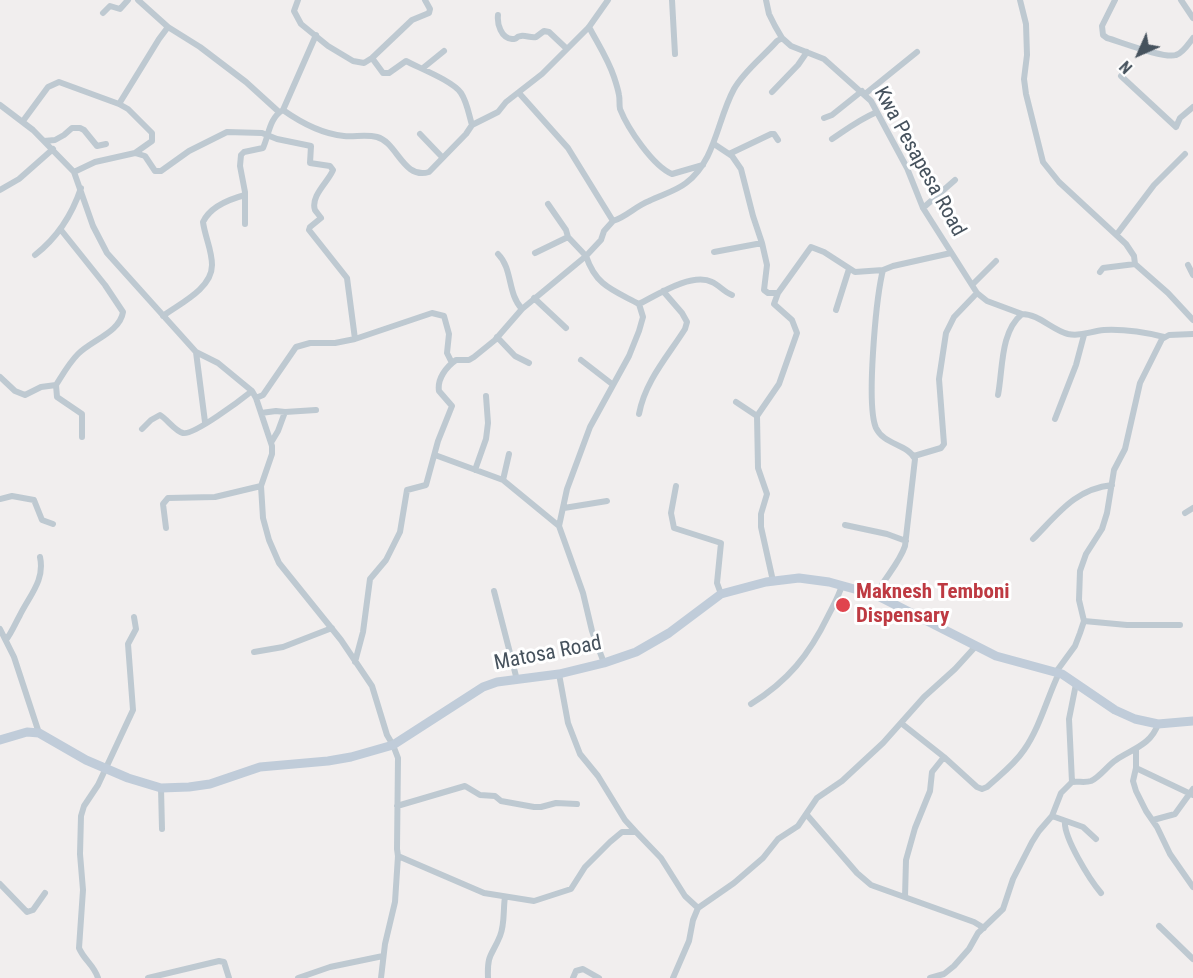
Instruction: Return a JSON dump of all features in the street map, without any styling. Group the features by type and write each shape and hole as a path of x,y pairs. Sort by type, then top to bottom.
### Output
{"street":[{"path":"103,13 110,6 120,9 128,0"},
{"path":"138,0 168,27 219,61 281,111 338,135 379,137 387,142 398,158 411,169 424,173 429,172 472,125 498,112 506,102 542,75 589,27 608,0"},
{"path":"298,0 294,11 296,18 328,46 353,61 364,63 412,20 429,12 430,9 425,0"},
{"path":"672,0 675,54"},
{"path":"355,662 363,632 370,579 386,560 400,532 406,490 426,485 438,441 452,406 440,394 438,385 452,363 456,360 472,359 497,337 534,298 586,256 601,240 604,231 616,220 647,202 686,184 703,165 714,144 731,96 740,80 782,38 769,14 766,0"},
{"path":"1020,0 1026,24 1027,55 1024,79 1040,156 1059,182 1132,250 1135,264 1168,293 1193,320"},
{"path":"1114,0 1102,26 1103,35 1107,38 1173,56 1179,54 1193,38"},
{"path":"1181,0 1193,18"},
{"path":"498,15 497,21 507,38 513,39 523,35 536,37 544,31 549,32 567,49"},
{"path":"119,104 168,27"},
{"path":"589,27 614,77 620,98 619,105 624,117 654,160 666,172 672,174 703,165"},
{"path":"245,224 241,155 244,152 263,148 267,135 281,111 316,35"},
{"name":"Kwa Pesapesa Road","path":"782,38 791,46 824,59 863,93 877,112 907,168 923,208 977,293 987,301 1034,316 1062,332 1084,335"},
{"path":"423,68 444,51"},
{"path":"772,92 793,72 807,52"},
{"path":"824,118 863,93 917,52"},
{"path":"372,58 381,72 386,74 406,61 423,68 458,89 464,98 472,125"},
{"path":"1121,76 1176,127 1180,118 1193,107"},
{"path":"24,121 48,87 59,82 128,109 152,134 152,141 135,153 95,162 74,172"},
{"path":"519,93 568,148 616,220"},
{"path":"0,105 24,121 74,172 93,226 107,253 196,352 218,363 252,391 256,398 272,441 272,454 261,486 263,518 269,540 279,563 332,628 372,686 387,735 398,758 397,849 399,856 394,910 383,956 381,978"},
{"path":"832,139 850,128 856,121 877,112"},
{"path":"44,141 55,140 72,128 80,128 97,146 105,144"},
{"path":"135,153 145,156 155,171 161,171 197,147 227,132 254,132 309,145 311,147 310,163 332,168 333,172 320,191 315,204 315,210 321,218 309,230 347,278 355,339"},
{"path":"420,134 442,157"},
{"path":"729,154 771,134 774,134 778,140"},
{"path":"714,144 738,162 767,265 764,290 768,293 778,293"},
{"path":"0,190 19,179 53,149"},
{"path":"1117,234 1154,185 1185,154"},
{"path":"923,208 955,180"},
{"path":"35,255 61,230 81,188"},
{"path":"163,316 201,287 211,273 212,262 203,222 222,205 245,195"},
{"path":"548,204 566,230 568,237 586,256 598,280 639,304 643,317 629,356 612,384 584,441 567,489 559,526"},
{"path":"61,230 105,285 123,315 110,331 77,355 56,385 57,397 82,414 82,437"},
{"path":"535,253 568,237"},
{"path":"714,252 762,243"},
{"path":"773,581 761,527 761,514 767,494 758,468 757,416 779,384 797,337 792,320 774,305 778,293 811,247 824,252 849,269 864,273 951,253"},
{"path":"498,254 503,259 516,303 522,309"},
{"path":"972,285 996,261"},
{"path":"1100,272 1103,268 1135,264"},
{"path":"1188,265 1193,275"},
{"path":"836,309 849,269"},
{"path":"883,270 879,286 874,351 872,394 874,421 883,437 914,456 941,448 944,444 939,379 946,333 954,317 977,293"},
{"path":"639,304 686,281 713,282 732,295"},
{"path":"639,414 647,386 685,329 687,322 663,291"},
{"path":"534,298 566,328"},
{"path":"256,398 263,395 296,347 304,344 334,344 355,339 432,313 444,316 449,343 447,353 452,363"},
{"path":"998,395 1009,332 1015,320 1022,314"},
{"path":"1055,419 1076,365 1084,335 1094,331 1124,330 1164,337 1193,334"},
{"path":"497,337 515,356 529,363"},
{"path":"901,723 982,789 987,787 1024,750 1033,736 1058,673 1075,646 1084,621 1079,589 1080,571 1086,554 1104,521 1111,497 1114,470 1125,449 1140,383 1164,337"},
{"path":"196,352 205,422"},
{"path":"581,360 612,384"},
{"path":"0,377 15,391 25,395 41,387 56,385"},
{"path":"142,429 160,415 183,433 192,431 221,414 252,391"},
{"path":"475,470 487,431 486,396"},
{"path":"736,402 757,416"},
{"path":"261,413 316,410"},
{"path":"272,441 285,412"},
{"path":"503,480 509,453"},
{"path":"435,455 503,480 559,526 584,593 592,631 604,663"},
{"path":"876,595 902,555 906,541 908,510 914,478 914,456"},
{"path":"1033,539 1063,508 1082,493 1095,487 1112,485"},
{"path":"166,528 163,504 168,498 215,497 261,486"},
{"path":"676,486 671,513 674,528 720,543 717,583 721,594"},
{"path":"0,499 12,496 34,500 42,520 53,524"},
{"path":"564,508 607,501"},
{"path":"1185,513 1193,508"},
{"path":"845,525 887,534 906,541"},
{"path":"6,640 13,632 21,613 32,597 42,567 40,556"},
{"name":"Matosa Road","path":"39,733 105,768 161,788 210,784 250,769 328,761 393,745 483,687 497,682 559,674 604,663 646,648 721,594 773,581 799,578 842,585 876,595 1012,662 1058,673 1115,710 1135,720 1158,724 1193,721"},
{"path":"751,704 783,682 803,661 821,631 842,585"},
{"path":"494,591 517,680"},
{"path":"98,978 80,948 83,890 80,828 84,806 98,785 133,710 128,644 136,629 134,617"},
{"path":"1084,621 1127,626 1180,625"},
{"path":"254,652 283,647 332,628"},
{"path":"0,629 14,657 39,733 19,734 0,740"},
{"path":"673,978 689,941 698,908 734,883 763,858 778,839 798,826 817,798 842,781 884,743 929,691 955,669 976,646"},
{"path":"559,674 568,723 580,754 621,814 662,858 685,896 698,908"},
{"path":"1072,782 1069,718 1076,684"},
{"path":"930,978 944,974 954,966 969,949 978,933 1003,909 1013,879 1032,842 1052,816 1062,793 1072,782 1093,780 1118,758 1136,750 1152,736 1158,724"},
{"path":"1136,750 1133,784 1170,854 1193,887"},
{"path":"905,897 906,860 915,828 930,791 932,772 944,757"},
{"path":"1136,768 1192,793 1175,814 1153,820"},
{"path":"397,806 465,786 480,795 495,796 501,801 534,807 556,803 577,804"},
{"path":"161,788 162,829"},
{"path":"807,814 867,882 974,922 984,928"},
{"path":"1052,816 1083,827 1096,839"},
{"path":"1065,821 1064,829 1076,855 1101,893"},
{"path":"399,856 478,890 534,901 571,889 585,867 610,842 622,832 636,832"},
{"path":"0,884 27,912 33,910 45,893"},
{"path":"488,978 490,953 502,928 505,897"},
{"path":"1159,926 1193,959"},
{"path":"298,978 330,967 383,956"},
{"path":"148,978 219,961 224,962 227,966 229,978"},
{"path":"573,978 576,971 583,969 599,978"}],"place":[{"name":"Maknesh Temboni Dispensary","path":"843,605"}]}
